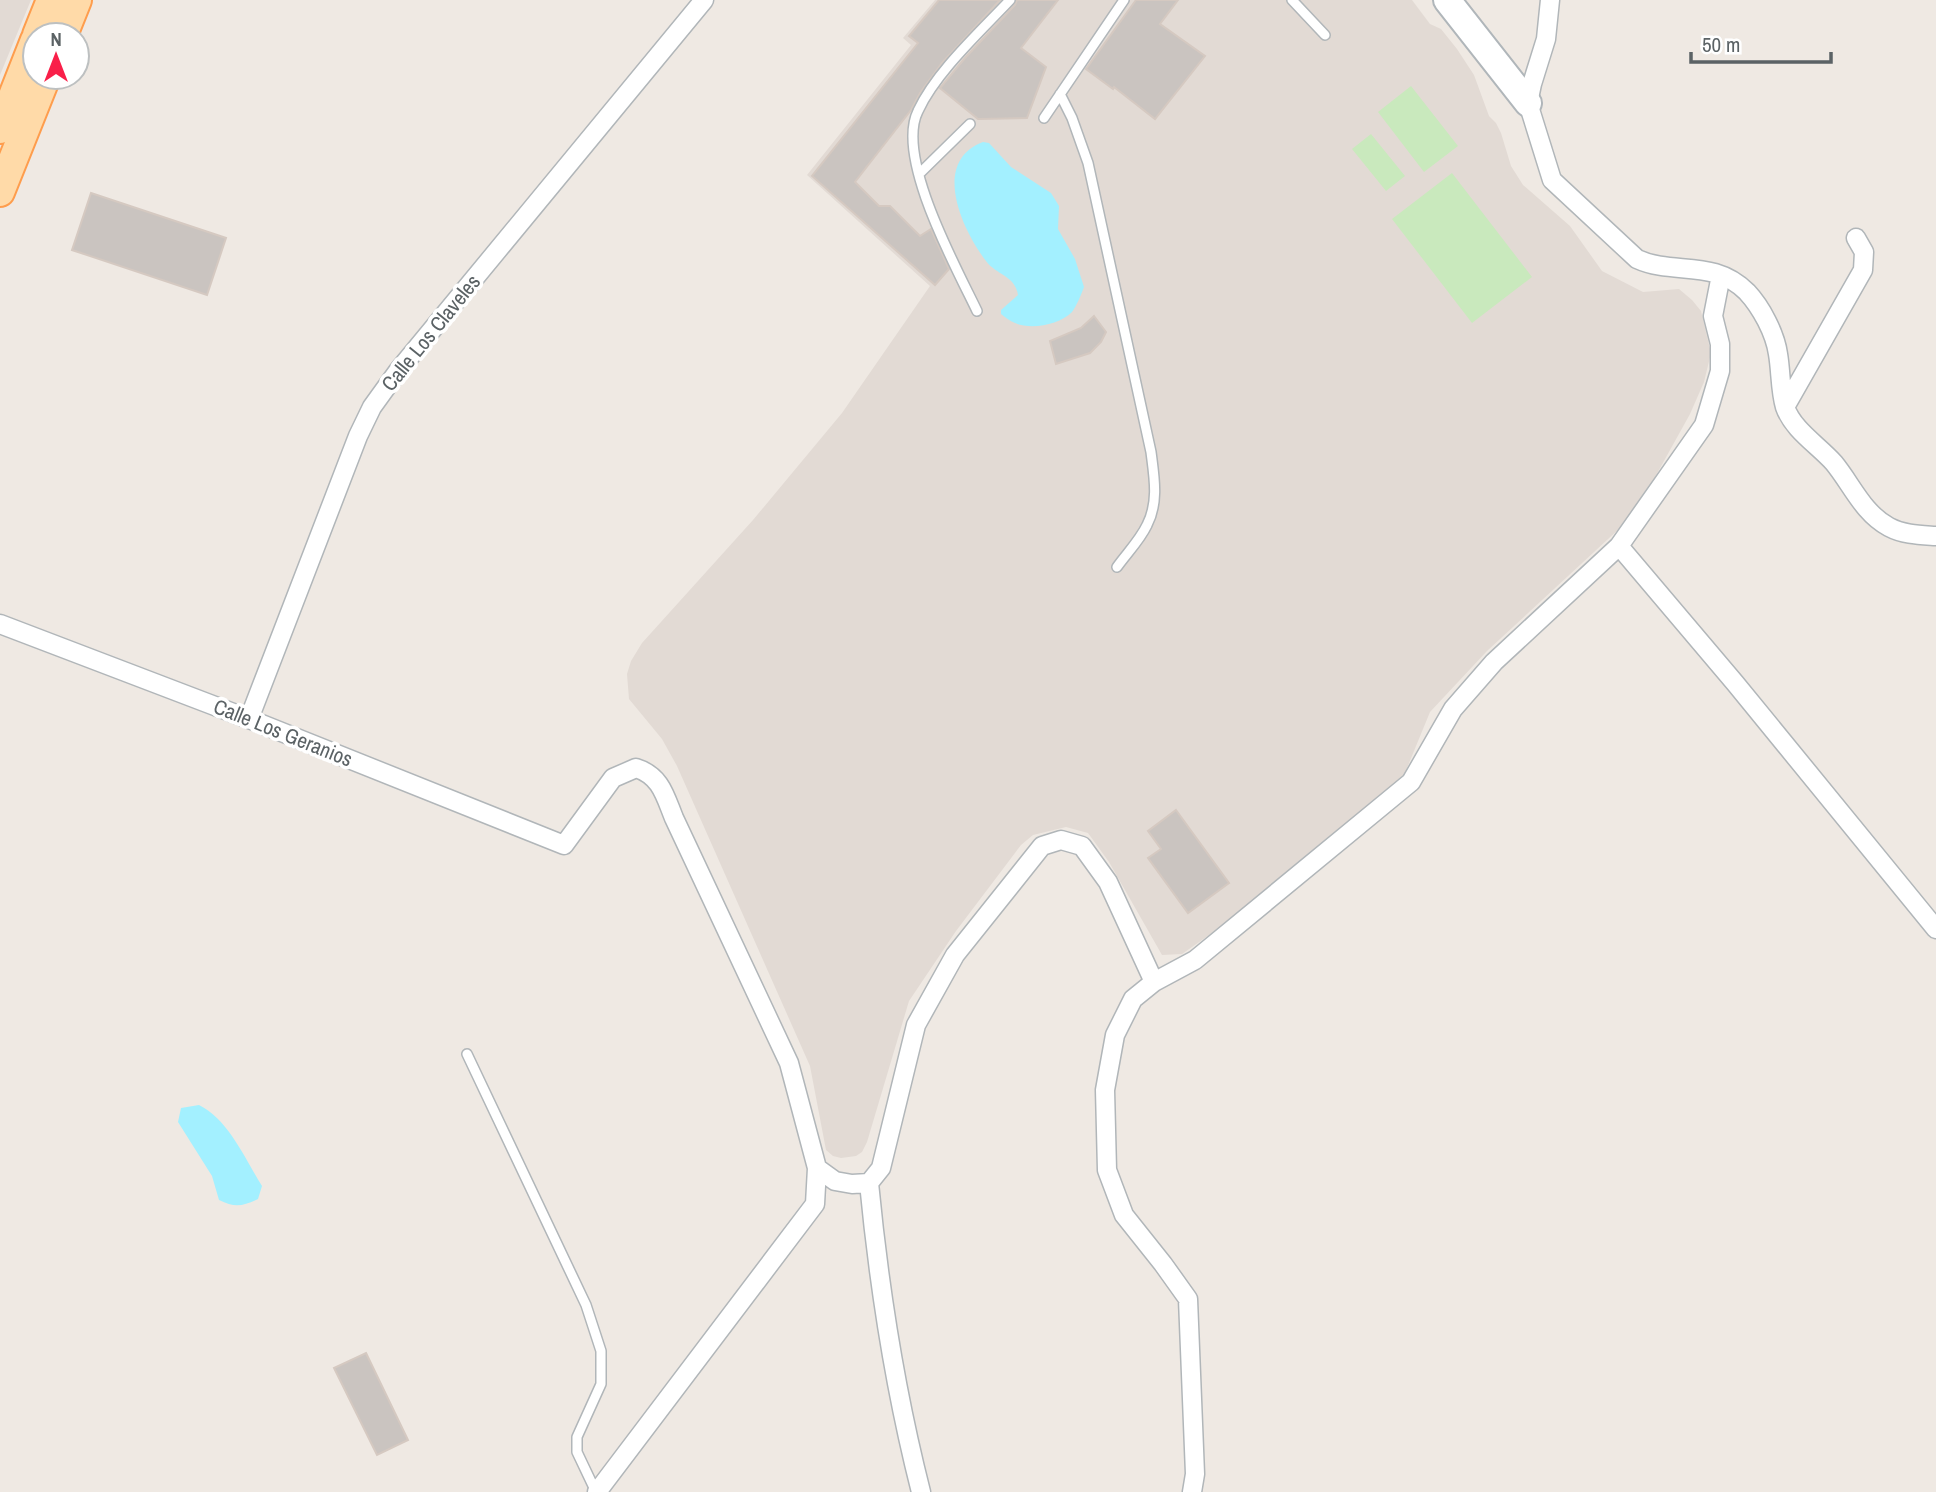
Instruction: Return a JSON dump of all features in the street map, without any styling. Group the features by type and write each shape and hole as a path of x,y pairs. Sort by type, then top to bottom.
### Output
{"main road":[{"path":"43,21 51,0"},
{"path":"69,21 77,0"},
{"path":"0,128 21,75"},
{"path":"0,192 40,91"}],"street":[{"name":"Calle Los Claveles","path":"249,719 358,436 372,407 704,0"},
{"path":"1447,0 1528,103 1552,180 1627,252 1650,265 1701,268 1721,275 1748,293 1775,338 1785,407 1790,419 1834,463 1870,513 1891,528 1906,534 1936,536"},
{"path":"1528,103 1546,39 1550,0"},
{"path":"1785,407 1863,270 1864,252 1856,238"},
{"path":"1192,1492 1195,1474 1188,1299 1124,1215 1107,1170 1105,1090 1115,1035 1133,999 1154,982 1195,960 1411,782 1453,709 1485,672 1619,546 1704,425 1720,371 1720,344 1713,316 1721,275"},
{"path":"1619,546 1936,929"},
{"name":"Calle Los Geranios","path":"0,624 249,719 564,845 613,778 636,768 650,773 660,783 789,1063 817,1168"},
{"path":"921,1492 898,1394 869,1183 881,1168 916,1026 955,955 1042,846 1061,840 1082,846 1108,883 1154,982"},
{"path":"817,1168 835,1181 869,1183"},
{"path":"597,1492 814,1204 817,1168"}],"lane":[{"path":"976,311 928,209 919,174 913,130 916,113 928,93 1010,0"},
{"path":"1044,118 1124,0"},
{"path":"1292,0 1325,35"},
{"path":"1060,93 1088,163 1152,452 1155,485 1153,506 1147,525 1117,567"},
{"path":"919,174 970,124"},
{"path":"467,1054 586,1305 600,1351 601,1384 577,1437 577,1452 597,1492"}],"shaded area":[{"path":"0,0 31,0 21,21 0,75"},
{"path":"935,0 1412,0 1430,24 1441,29 1474,75 1489,116 1501,133 1511,166 1523,185 1570,226 1602,271 1643,292 1679,289 1692,300 1701,311 1711,353 1704,382 1690,414 1634,515 1487,651 1430,712 1400,785 1269,893 1182,954 1162,955 1109,862 1088,833 1066,827 1033,835 1021,845 956,931 909,1001 867,1142 862,1152 856,1156 841,1158 826,1150 810,1066 677,766 662,739 629,699 627,674 642,643 753,520 842,413 930,286 807,175 911,45 903,38"}],"green space":[{"path":"1411,86 1458,146 1424,172 1378,112"},
{"path":"1371,134 1405,176 1386,191 1352,149"},
{"path":"1452,173 1532,277 1472,323 1392,219"}],"water":[{"path":"983,142 989,143 1011,167 1051,193 1059,206 1058,229 1075,259 1084,287 1072,312 1060,320 1029,326 1015,323 1001,314 1001,310 1018,295 1016,288 1009,279 990,266 977,248 968,233 956,198 958,165 967,152"},
{"path":"199,1105 219,1120 235,1141 262,1186 258,1199 239,1205 219,1200 212,1176 178,1122 181,1108"}],"building":[{"path":"939,0 1000,0 942,63 911,110 855,182 879,206 890,206 920,236 931,229 949,269 935,285 812,176 918,43 909,36"},
{"path":"1017,0 1058,0 1021,48 1046,67 1027,118 978,119 940,88"},
{"path":"1136,0 1178,0 1160,24 1205,56 1155,119 1086,69"},
{"path":"91,193 226,238 207,295 72,250"},
{"path":"1094,316 1106,332 1101,342 1090,353 1056,364 1050,341 1081,328"},
{"path":"1176,810 1229,883 1188,913 1148,858 1161,849 1148,831"},
{"path":"366,1353 408,1440 377,1455 334,1368"}]}
